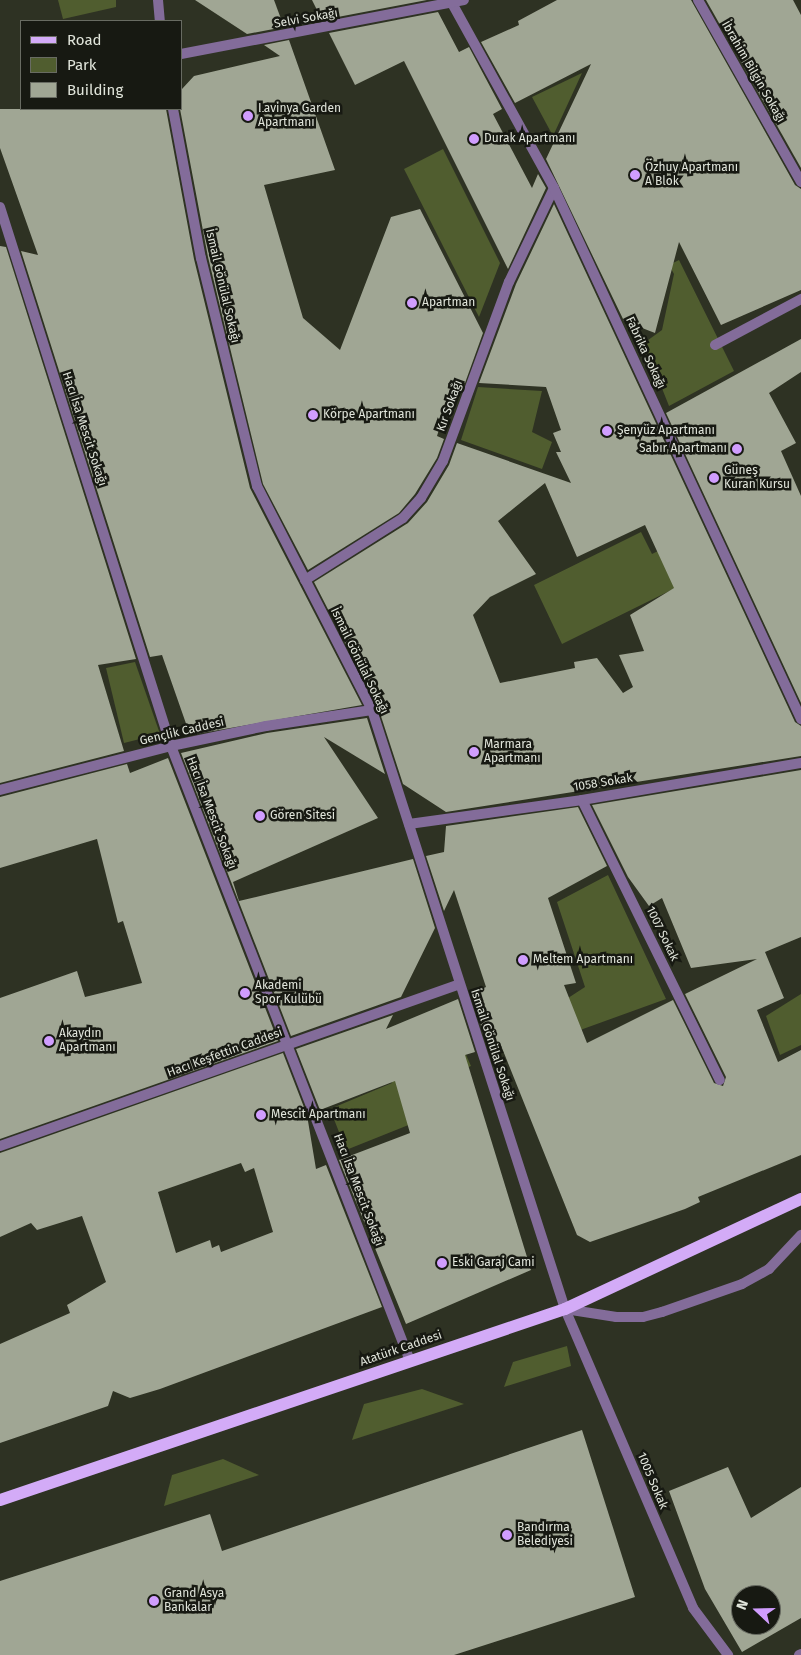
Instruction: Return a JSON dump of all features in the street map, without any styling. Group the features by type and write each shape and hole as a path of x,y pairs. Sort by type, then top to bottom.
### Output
{"main road":[{"name":"Atatürk Caddesi","path":"0,1500 565,1309 801,1199"}],"street":[{"path":"158,0 160,20"},
{"name":"Selvi Sokağı","path":"182,54 453,4 464,0"},
{"name":"İbrahim Bilgin Sokağı","path":"698,0 801,182"},
{"name":"Fabrika Sokağı","path":"453,4 554,188 801,719"},
{"name":"İsmail Gönülal Sokağı","path":"173,110 201,258 257,486 372,710 565,1309"},
{"name":"Kır Sokağı","path":"305,580 402,518 421,498 443,461 509,282 554,188"},
{"name":"Hacı İsa Mescit Sokağı","path":"0,207 171,746 410,1361"},
{"path":"715,345 801,299"},
{"name":"Gençlik Caddesi","path":"0,790 171,746 266,726 372,710"},
{"name":"1058 Sokak","path":"409,824 582,800 801,763"},
{"name":"1007 Sokak","path":"582,800 720,1080"},
{"name":"Hacı Keşfettin Caddesi","path":"0,1146 459,984"},
{"path":"565,1309 616,1317 643,1317 662,1312 742,1284 762,1273 801,1235"},
{"name":"1005 Sokak","path":"565,1309 693,1608 728,1655"}],"green space":[{"path":"58,0 116,0 116,7 63,19"},
{"path":"582,73 553,136 532,97"},
{"path":"443,149 500,263 479,317 404,169"},
{"path":"679,260 734,371 669,406 644,343 662,330 674,274 669,265"},
{"path":"478,387 542,391 532,432 552,442 542,469 461,440"},
{"path":"641,532 652,554 696,532 714,569 562,644 534,585"},
{"path":"135,662 160,734 124,743 106,668"},
{"path":"608,875 666,999 583,1029 511,1061 505,1039 585,987 557,902"},
{"path":"801,994 801,1045 780,1055 766,1016"},
{"path":"463,1048 471,1066 409,1091 421,1120 346,1150 330,1109 392,1083 390,1077"},
{"path":"567,1346 571,1366 504,1387 513,1362"},
{"path":"422,1389 464,1404 352,1440 364,1404"},
{"path":"223,1459 259,1475 164,1506 172,1475"}],"building":[{"path":"195,0 274,0 284,27 247,34"},
{"path":"312,0 427,0 322,20"},
{"path":"557,0 691,0 795,185 801,189 801,290 721,325 679,242 655,333 624,321 546,159 591,64 515,103 481,42 519,25 518,21"},
{"path":"706,0 793,0 801,15 801,168"},
{"name":"Durak Apartmanı","path":"438,12 459,52 469,47 502,109 493,114 532,188 538,174 546,188 508,269 404,61 355,85 329,33"},
{"path":"289,40 335,170 264,185 303,318 340,350 391,217 420,209 483,333 465,383 454,382 437,436 444,439 437,458 415,494 399,513 308,570 263,484 208,257 180,110 182,110 182,89 194,76 280,56 264,45"},
{"path":"0,109 166,110 194,259 250,488 362,705 190,735 162,655 150,657 21,251 38,255 0,148"},
{"path":"554,204 795,722 801,726 801,756 446,812 403,784 378,707 314,582 408,523 427,502 449,465 457,443 571,483 556,452 561,452 553,433 561,430 546,387 479,383 516,284","holes":["545,483 577,557 645,525 674,588 630,615 644,651 619,655 633,687 623,693 597,658 574,662 575,668 500,683 473,615 490,597 536,574 498,521"]},
{"path":"0,246 6,247 136,659 98,665 124,751 0,783"},
{"path":"801,339 801,372 769,393 796,443 781,451 801,496 801,703 666,413"},
{"path":"367,718 385,774 324,737 378,818 233,882 239,901 413,859 435,928 401,997 291,1036 181,753 267,733"},
{"path":"168,758 278,1041 0,1139 0,998 77,971 85,997 142,983 123,921 118,923 97,839 0,868 0,797 127,764 130,773"},
{"path":"801,770 801,937 765,952 784,998 757,1010 778,1062 801,1050 801,1155 698,1197 700,1202 685,1209 590,1242 577,1235 500,1043 488,1047 471,994 486,987 454,890 444,911 426,856 444,852 446,826 578,807 607,866 548,898 576,983 564,985 587,1043 673,1000 714,1083 723,1086 726,1077 685,994 757,959 691,968 662,898 649,906 628,877 592,805"},
{"path":"458,999 475,1052 465,1055 531,1270 406,1324 339,1160 410,1133 395,1081 320,1110 296,1049 393,1015 386,1029"},
{"path":"283,1053 307,1115 316,1169 326,1165 382,1307 160,1389 130,1398 113,1391 108,1406 0,1443 0,1344 70,1313 67,1305 106,1282 82,1216 37,1230 31,1223 0,1237 0,1153","holes":["241,1163 245,1172 254,1168 273,1232 221,1252 219,1245 212,1248 210,1240 176,1253 158,1192"]},
{"path":"582,1430 635,1597 454,1655 0,1655 0,1581 210,1514 222,1551"},
{"path":"728,1467 751,1518 801,1487 801,1618 781,1630 781,1585 731,1585 731,1633 705,1589 669,1491"},
{"path":"732,1635 772,1635 742,1652"}],"place":[{"name":"Lavinya Garden Apartmanı","path":"248,116"},
{"name":"Durak Apartmanı","path":"474,139"},
{"name":"Özhuy Apartmanı A Blok","path":"635,175"},
{"name":"Apartman","path":"412,303"},
{"name":"Körpe Apartmanı","path":"313,415"},
{"name":"Şenyüz Apartmanı","path":"607,431"},
{"name":"Sabır Apartmanı","path":"737,449"},
{"name":"Güneş Kuran Kursu","path":"714,478"},
{"name":"Marmara Apartmanı","path":"474,752"},
{"name":"Gören Sitesi","path":"260,816"},
{"name":"Meltem Apartmanı","path":"523,960"},
{"name":"Akademi Spor Kulübü","path":"245,993"},
{"name":"Akaydın Apartmanı","path":"49,1041"},
{"name":"Mescit Apartmanı","path":"261,1115"},
{"name":"Eski Garaj Cami","path":"442,1263"},
{"name":"Bandırma Belediyesi","path":"507,1535"},
{"name":"Grand Asya Bankalar","path":"154,1601"}]}
